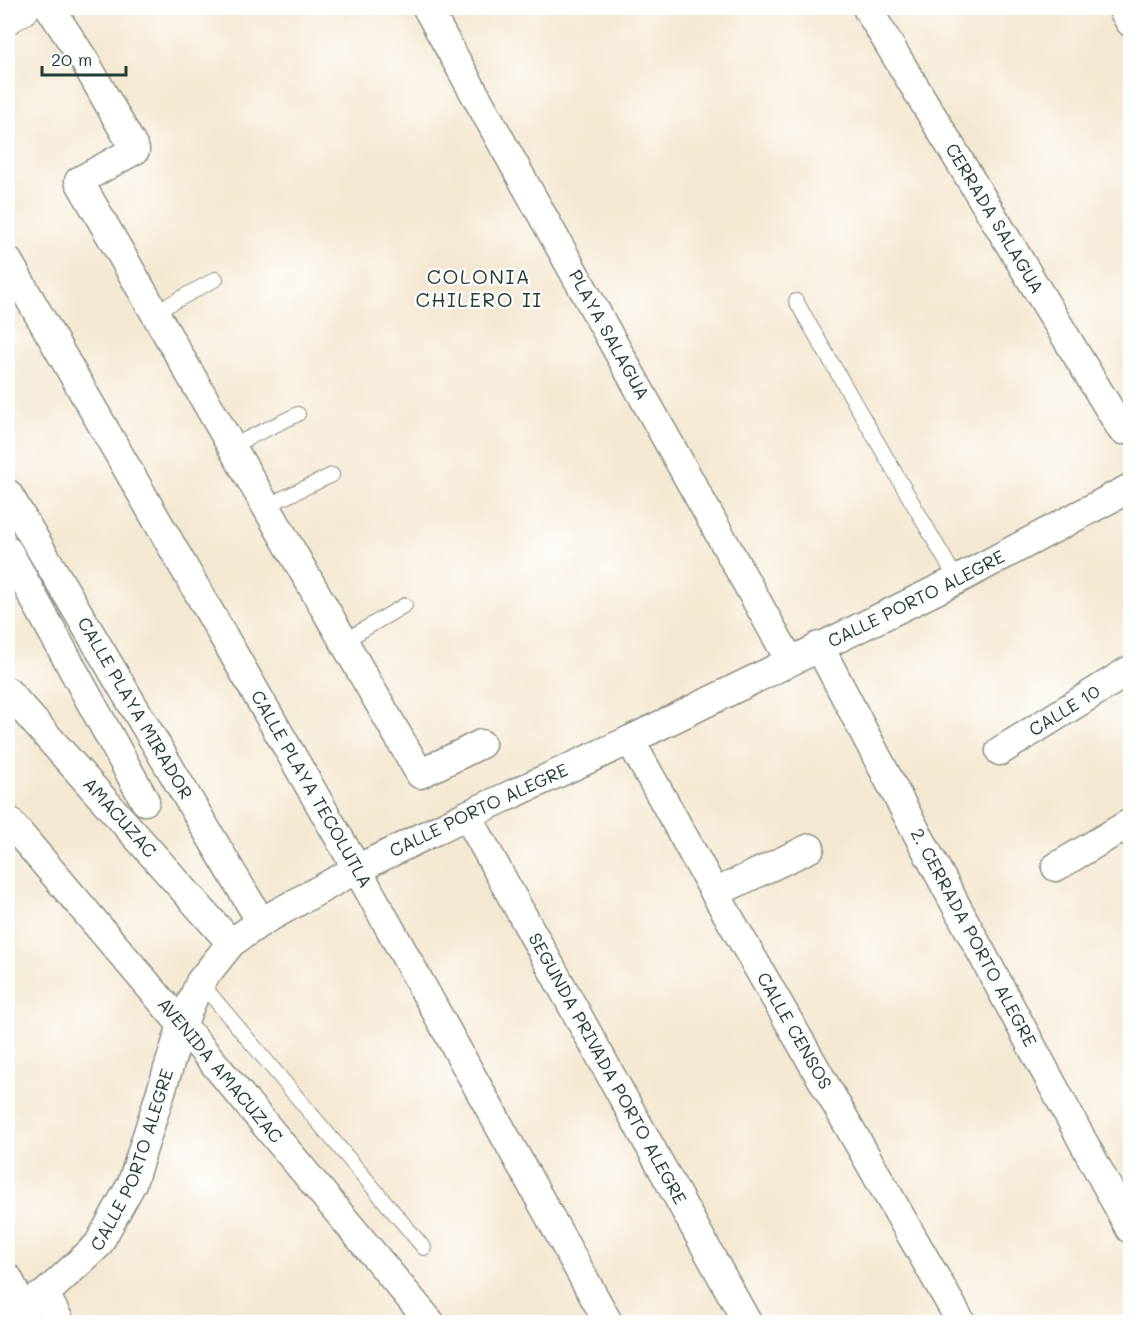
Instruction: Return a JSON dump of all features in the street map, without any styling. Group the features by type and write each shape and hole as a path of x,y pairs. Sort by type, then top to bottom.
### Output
{"main road":[{"path":"8,17 23,8"}],"street":[{"path":"50,8 84,60 135,150 79,181 420,774 481,744"},
{"name":"PLAYA SALAGUA","path":"427,8 790,662"},
{"name":"CERRADA SALAGUA","path":"867,8 1122,430"},
{"path":"1122,8 1131,22"},
{"name":"CALLE PLAYA TECOLUTLA","path":"8,261 357,869 608,1323"},
{"name":"CALLE PORTO ALEGRE","path":"25,1304 98,1245 132,1183 182,1025 200,982 231,944 261,922 357,869 467,815 630,740 957,580 1131,488"},
{"name":"CALLE PLAYA MIRADOR","path":"8,494 261,922"},
{"path":"8,551 145,801"},
{"name":"2. CERRADA PORTO ALEGRE","path":"819,646 902,805 1131,1229"},
{"name":"CALLE 10","path":"1000,752 1131,670"},
{"name":"AMACUZAC","path":"8,692 231,944"},
{"name":"CALLE CENSOS","path":"630,740 714,893 961,1323"},
{"name":"SEGUNDA PRIVADA PORTO ALEGRE","path":"467,815 747,1323"},
{"name":"AVENIDA AMACUZAC","path":"8,820 430,1323"},
{"path":"1056,867 1131,823"},
{"path":"714,893 810,848"},
{"path":"8,1278 25,1304 60,1323"}],"lane":[{"path":"154,312 216,279"},
{"path":"796,301 957,580"},
{"path":"232,446 298,414"},
{"path":"266,506 332,475"},
{"path":"344,641 405,605"},
{"path":"200,982 424,1248"}],"district":[{"name":"COLONIA CHILERO II","path":"479,288"}]}
